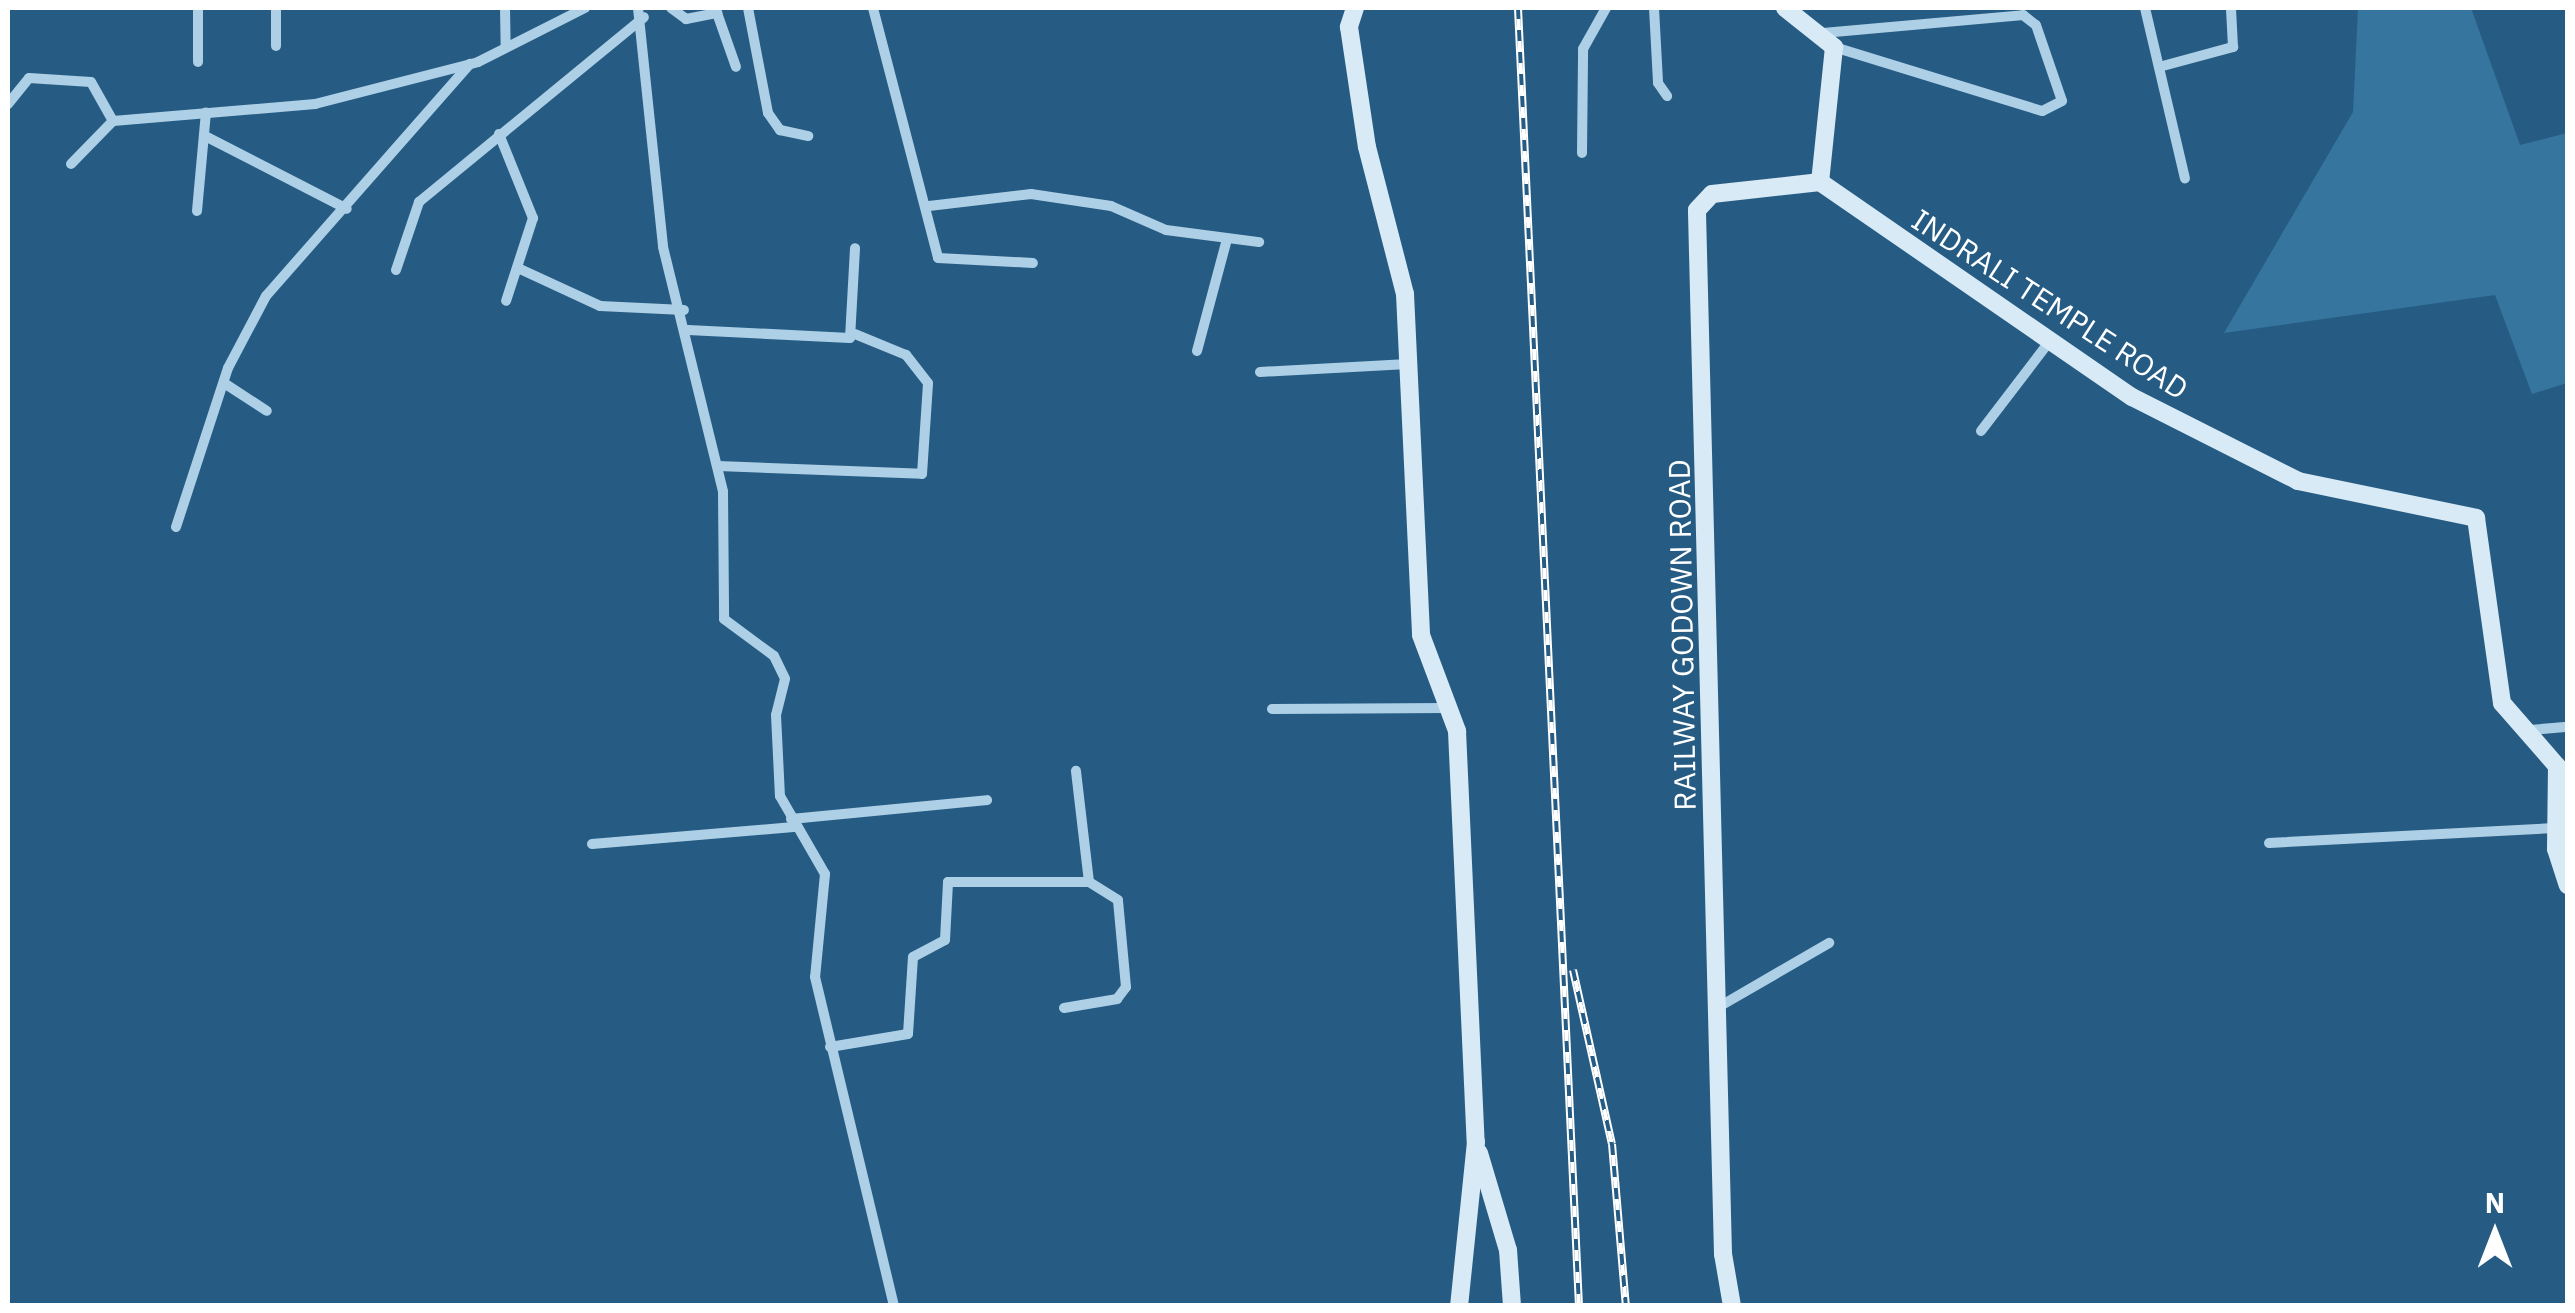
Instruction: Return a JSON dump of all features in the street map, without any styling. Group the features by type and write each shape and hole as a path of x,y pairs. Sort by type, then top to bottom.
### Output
{"street":[{"path":"198,8 198,62"},
{"path":"276,8 276,46"},
{"path":"506,8 506,47"},
{"path":"71,164 113,121 315,104 470,64 585,8"},
{"path":"670,8 686,19 717,13 736,67"},
{"path":"748,8 768,113 780,130 808,136"},
{"path":"872,8 929,206 938,258 1034,262"},
{"path":"1356,8 1351,44 1367,147 1399,248 1421,635 1457,731 1476,1142 1459,1306"},
{"path":"1582,153 1584,40 1606,8"},
{"path":"1654,8 1658,82 1668,96"},
{"path":"1784,8 1829,40 2042,111 2062,101 2036,25 2016,13 1829,40"},
{"path":"2145,8 2185,178"},
{"path":"2159,67 2232,47 2231,8"},
{"path":"396,270 419,202 641,12"},
{"path":"641,12 664,247 684,310 718,466 724,619 774,656 785,680 778,748 794,823 824,874 815,978 894,1306"},
{"path":"1820,182 1829,40"},
{"path":"176,528 224,383 266,296 347,209 470,64"},
{"path":"8,104 30,78 91,82 113,121"},
{"path":"197,211 206,112"},
{"path":"499,134 533,218 520,269 506,301"},
{"path":"206,137 347,209"},
{"name":"INDRALI TEMPLE ROAD","path":"1820,182 2132,397 2298,480 2476,518 2502,703 2530,730 2557,766 2555,828 2568,884"},
{"name":"RAILWAY GODOWN ROAD","path":"1732,1306 1725,1192 1697,210 1712,194 1820,182"},
{"path":"929,206 1031,194 1227,239 1259,242"},
{"path":"1197,351 1227,239"},
{"path":"854,334 855,248"},
{"path":"520,269 600,306 684,310"},
{"path":"688,330 854,334 906,355 928,383 922,474 718,466"},
{"path":"1981,431 2049,342"},
{"path":"1260,372 1408,364"},
{"path":"224,383 267,411"},
{"path":"1272,708 1448,708"},
{"path":"2530,730 2568,727"},
{"path":"1076,771 1089,882"},
{"path":"592,844 987,800"},
{"path":"2269,844 2555,828"},
{"path":"830,1047 908,1034 913,957 945,940 948,882 1089,882 1118,900 1126,987 1117,999 1064,1008"},
{"path":"1722,1005 1829,944"},
{"path":"1476,1142 1508,1250 1512,1306"}],"shaded area":[{"path":"2358,8 2471,8 2520,145 2567,133 2567,383 2532,394 2495,295 2224,333 2353,112"}],"railway":[{"path":"1518,8 1579,1306"},
{"path":"1573,970 1612,1144 1626,1306"}]}
